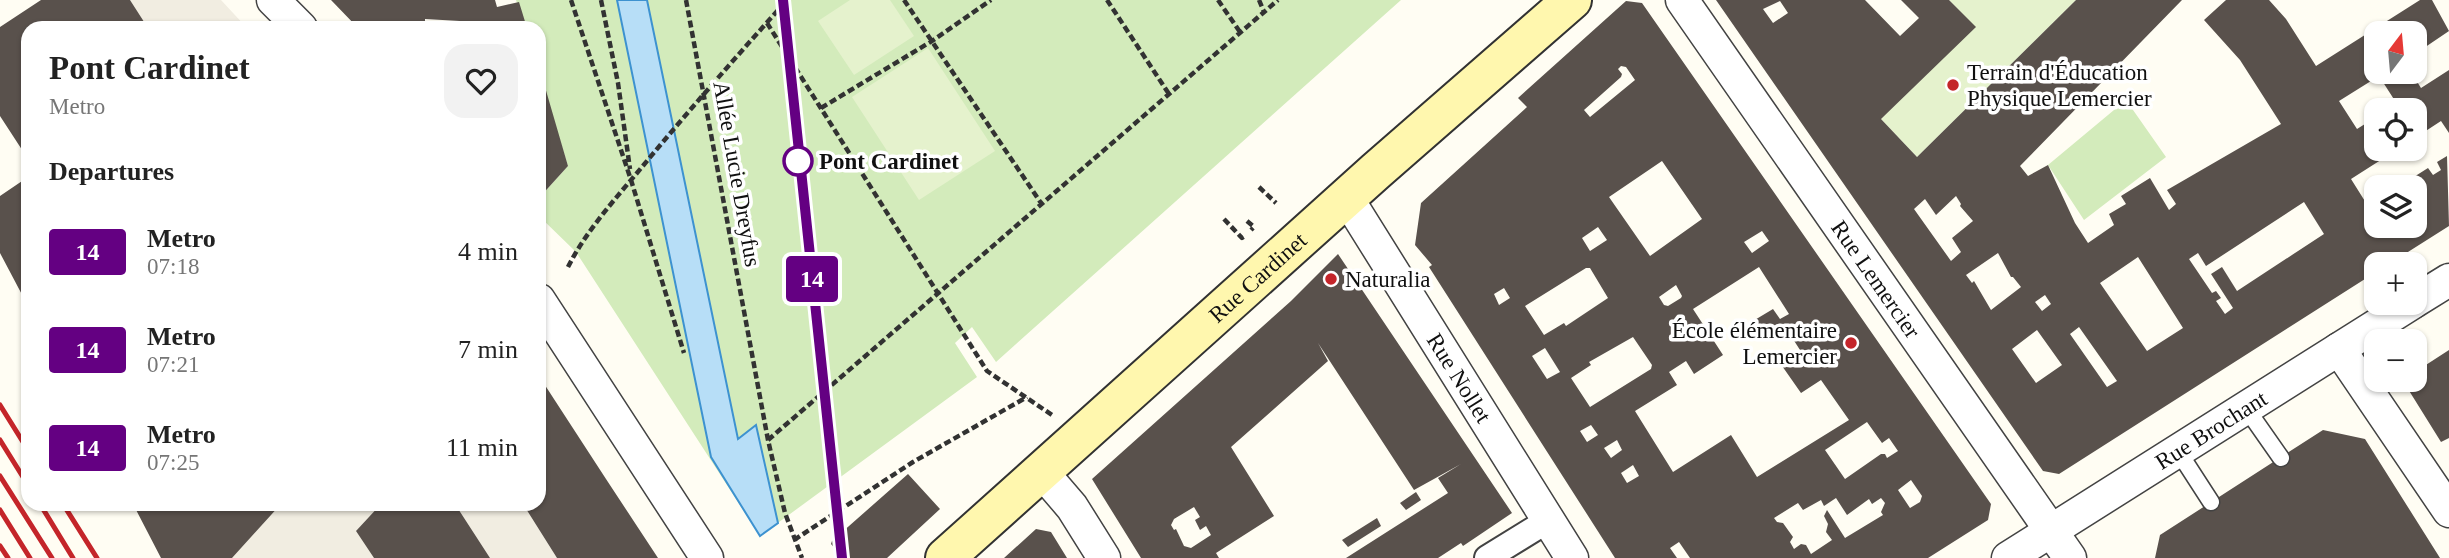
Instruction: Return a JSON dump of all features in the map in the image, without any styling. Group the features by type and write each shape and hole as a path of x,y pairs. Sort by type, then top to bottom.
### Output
{"main road":[{"name":"Rue Cardinet","path":"945,558 1572,0"}],"street":[{"path":"273,0 294,21"},
{"name":"Rue Lemercier","path":"1682,0 2070,558"},
{"name":"Rue Nollet","path":"1347,198 1572,558"},
{"name":"Rue Brochant","path":"2427,293 2449,279"},
{"path":"546,311 707,558"},
{"name":"Rue Brochant","path":"2008,558 2393,315"},
{"path":"2339,349 2449,511"},
{"path":"1042,472 1072,507 1104,558"},
{"path":"1486,558 1547,521"}],"lane":[{"path":"2246,408 2281,458"},
{"path":"2178,450 2211,502"}],"path":[{"path":"571,0 633,178 684,353"},
{"path":"601,0 633,178"},
{"name":"Allée Lucie Dreyfus","path":"686,0 768,440 794,540 802,558"},
{"path":"568,267 576,252 633,178 787,0"},
{"path":"904,0 1041,203"},
{"path":"821,108 932,41 992,0"},
{"path":"1107,0 1169,94"},
{"path":"1219,0 1240,33"},
{"path":"1259,0 1264,12"},
{"path":"768,440 1278,0"},
{"path":"766,23 987,371 1061,421"},
{"path":"1259,187 1276,203"},
{"path":"1224,219 1242,238 1254,227 1247,221"},
{"path":"794,540 914,461 1027,397"}],"green space":[{"path":"516,0 1401,0 996,362 972,327 955,343 977,377 760,536 576,252 546,223 546,190 568,166 546,95 546,21 523,21"},
{"path":"850,0 890,0 914,36 854,75 818,21"},
{"name":"Terrain d'Éducation Physique Lemercier","path":"1949,0 2076,0 1917,157 1881,119 1975,27"},
{"path":"928,48 995,151 919,200 852,97"},
{"path":"2126,100 2166,157 2084,220 2048,165"}],"shaded area":[{"path":"130,0 221,0 240,21 144,21"},
{"path":"275,511 375,511 356,531 374,558 232,558"},
{"path":"460,511 527,511 557,558 490,558"}],"water":[{"path":"617,0 647,0 738,439 756,425 778,523 760,536 711,457"}],"building":[{"path":"41,0 130,0 144,21 21,21 21,148 0,116 0,27"},
{"path":"331,0 495,0 497,7 519,2 525,21 425,19 351,21"},
{"path":"1716,0 1865,0 1900,36 1919,18 1901,0 1949,0 1976,27 1881,119 1917,157 2076,0 2182,0 2020,166 2028,176 2048,165 2075,223 2088,243 2114,225 2109,214 2126,204 2121,196 2150,178 2169,210 2176,204 2167,190 2281,124 2240,60 2204,20 2226,0 2269,0 2286,19 2316,66 2364,36 2364,84 2366,84 2339,101 2357,129 2364,125 2364,161 2379,161 2351,179 2364,200 2364,238 2427,238 2427,175 2417,175 2428,168 2433,175 2441,170 2437,162 2447,156 2449,226 2408,252 2364,252 2364,280 2059,474 2043,471","holes":["1780,1 1788,13 1773,23 1763,9","1956,196 1960,206 1973,221 1952,238 1961,252 1951,261 1914,209 1925,199 1936,215","2304,202 2324,234 2237,291 2222,267 2211,274 2233,308 2225,314 2216,301 2221,298 2216,291 2212,293 2189,259 2198,253 2206,266","1998,253 2011,277 2021,287 1991,310 1974,281 1972,283 1966,275","2138,257 2183,328 2147,351 2100,283","2045,295 2051,304 2042,311 2035,302","2079,327 2117,381 2107,387 2070,334","2037,330 2062,365 2036,383 2012,349"]},
{"path":"2420,0 2432,0 2449,31 2427,46 2427,21 2387,21"},
{"path":"1626,1 1642,3 1991,504 1988,520 1928,558 1690,558 1679,542 1670,548 1677,558 1615,558 1429,267 1432,265 1415,245 1421,203 1527,107 1518,98","holes":["1621,66 1626,67 1635,80 1590,117 1584,110 1621,77 1618,69","1662,161 1702,219 1650,256 1609,197","1598,227 1607,240 1590,251 1582,238","1762,231 1769,241 1752,253 1744,242","1759,267 1789,314 1780,319 1773,309 1753,321 1766,336 1784,325 1800,350 1780,363 1801,393 1821,380 1849,420 1757,477 1731,435 1673,472 1635,411 1677,385 1669,372 1686,361 1694,374 1723,355 1693,309","1590,268 1608,298 1566,326 1564,323 1544,335 1525,306","1676,285 1682,296 1668,306 1664,305 1659,297","1504,288 1510,298 1499,305 1494,294","1633,337 1652,365 1651,369 1590,407 1571,378 1591,365 1589,362","1545,348 1560,372 1547,379 1532,356","1867,422 1882,443 1889,438 1898,451 1887,458 1885,454 1881,454 1845,479 1825,450","1591,425 1598,435 1587,442 1580,431","1617,440 1622,450 1611,458 1604,448","1633,465 1639,476 1627,483 1621,473","1911,480 1922,496 1920,502 1910,508 1898,490","1836,498 1847,515 1869,499 1872,504 1881,498 1885,503 1881,512 1883,515 1845,538 1827,510 1824,516 1828,524 1826,532 1832,540 1811,554 1806,545 1801,544 1794,549 1790,542 1793,537 1783,523 1774,518 1798,503 1803,510 1821,500 1824,506"]},
{"path":"2449,70 2449,133 2441,121 2427,130 2427,98 2393,98 2384,84 2418,84 2421,88"},
{"path":"546,91 568,166 546,190"},
{"path":"21,182 21,293 0,253 0,196"},
{"path":"1338,254 1512,513 1463,546 1461,543 1438,558 1346,558 1448,493 1438,478 1461,464 1414,490 1318,343 1328,361 1231,447 1274,516 1216,553 1219,558 1141,558 1092,479 1291,301","holes":["1194,507 1200,517 1195,520 1200,530 1206,526 1211,535 1191,548 1184,546 1176,529 1171,525 1174,519"]},
{"path":"2449,350 2449,438 2441,442 2410,392 2427,392 2427,364"},
{"path":"546,387 658,558 557,558 527,511 546,511"},
{"path":"2323,430 2365,439 2440,558 2155,558 2160,535"},
{"path":"908,474 940,509 887,558 843,558 831,544 832,541"},
{"path":"1416,492 1421,500 1406,510 1400,503"},
{"path":"137,511 275,511 232,558 161,558"},
{"path":"375,511 460,511 490,558 374,558 356,531"},
{"path":"1377,518 1381,526 1348,547 1342,540"},
{"path":"1036,529 1051,532 1067,558 1004,558"}],"railway":[{"path":"0,405 21,439"},
{"path":"0,440 21,474"},
{"path":"0,476 21,509"},
{"path":"0,510 30,558"},
{"path":"22,511 52,558"},
{"path":"44,511 73,558"},
{"path":"67,511 97,558"},
{"path":"0,546 8,558"}],"metro line":[{"name":"14","path":"783,0 842,558"}],"place":[{"name":"Terrain d'Éducation Physique Lemercier","path":"1953,85"},
{"name":"Pont Cardinet","path":"798,161"},
{"name":"Naturalia","path":"1331,279"},
{"name":"École élémentaire Lemercier","path":"1851,343"}]}
